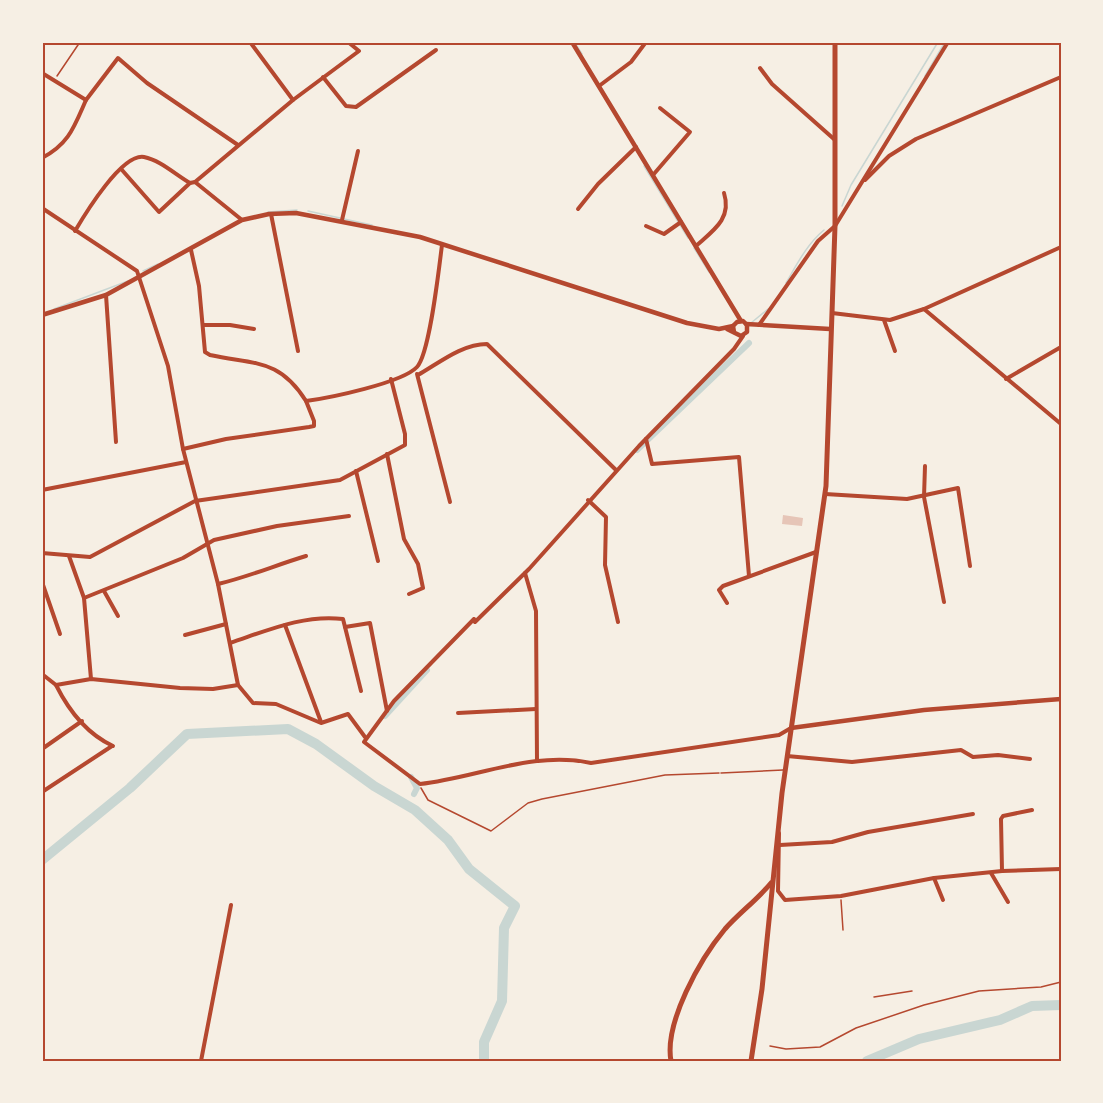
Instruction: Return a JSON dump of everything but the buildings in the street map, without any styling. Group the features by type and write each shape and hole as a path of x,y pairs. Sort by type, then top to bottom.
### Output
{"main road":[{"path":"751,1061 762,989 777,830 825,494 835,226 835,42"},
{"path":"671,1061 669,1042 676,1017 703,964 724,930 772,881"}],"street":[{"path":"250,42 293,100"},
{"path":"122,170 159,212 293,100 359,51 348,42"},
{"path":"572,42 682,221 736,316 744,322 757,326 830,329"},
{"path":"599,86 631,62 646,42"},
{"path":"365,737 474,619 474,622 525,573 588,500 646,438 739,341 757,326 818,241 835,226 948,42"},
{"path":"323,77 346,106 356,106 436,50"},
{"path":"42,158 59,150 66,142 87,100 118,58 147,83 238,145"},
{"path":"760,68 772,84 835,140"},
{"path":"42,73 87,100"},
{"path":"861,184 889,156 916,138 1061,77"},
{"path":"653,175 690,132 660,108"},
{"path":"578,209 598,184 636,147"},
{"path":"342,220 358,151"},
{"path":"75,231 98,195 135,158 146,157 193,182 242,220"},
{"path":"696,245 714,232 723,219 728,207 724,193"},
{"path":"42,208 132,266 139,279 168,366 183,449 218,584 238,685 254,703 276,704 321,723 348,714 365,737 366,744 420,784 537,761 571,758 591,763 779,735 791,728 924,710 1061,699"},
{"path":"271,214 298,351"},
{"path":"42,315 106,295 139,279 242,220 271,214 310,214 442,244 687,323 727,329 735,334 746,334"},
{"path":"646,226 664,234 682,221"},
{"path":"442,244 430,324 416,368 450,502"},
{"path":"831,313 890,320 924,309 1061,247"},
{"path":"183,449 226,439 314,426 306,401 294,382 275,368 207,354 199,286 191,250"},
{"path":"106,295 117,442"},
{"path":"924,309 1061,424"},
{"path":"733,311 757,326"},
{"path":"736,316 735,334 739,341"},
{"path":"884,320 896,351"},
{"path":"727,329 744,322"},
{"path":"744,322 746,334"},
{"path":"204,325 230,325 254,329"},
{"path":"418,375 460,351 476,344 487,344 616,470"},
{"path":"1006,379 1061,347"},
{"path":"306,401 367,388 416,368"},
{"path":"42,553 85,557 96,554 195,501 340,480 405,445 405,434 391,379"},
{"path":"646,438 652,464 740,457 748,576"},
{"path":"387,454 404,539 418,564 423,588 409,594"},
{"path":"42,490 186,462"},
{"path":"925,466 924,497 944,602"},
{"path":"356,471 378,561"},
{"path":"825,494 907,499 958,488 970,566"},
{"path":"588,500 606,517 604,565 618,622"},
{"path":"84,598 183,558 208,543 277,526 349,516"},
{"path":"727,603 719,590 748,576 817,552"},
{"path":"69,556 84,598 91,679"},
{"path":"218,584 250,576 262,569 306,556"},
{"path":"525,573 536,611 537,761"},
{"path":"42,582 60,633"},
{"path":"104,591 118,616"},
{"path":"230,643 285,625 326,617 343,619 361,691"},
{"path":"345,627 370,623 387,711"},
{"path":"185,635 226,624"},
{"path":"285,625 321,723"},
{"path":"42,674 56,685 73,714 102,741 113,746 42,792"},
{"path":"56,685 91,679 180,688 213,689 238,685"},
{"path":"458,713 536,709"},
{"path":"42,749 82,721"},
{"path":"787,756 852,762 962,750 973,757 998,755 1030,759"},
{"path":"1002,871 1001,819 1003,816 1032,810"},
{"path":"780,845 832,842 868,832 973,814"},
{"path":"777,830 780,845 778,891 785,900 841,896 934,878 1002,871 1061,869"},
{"path":"991,873 1008,902"},
{"path":"934,878 943,900"},
{"path":"201,1061 231,905"}],"lane":[{"path":"721,773 785,770"}],"path":[{"path":"55,80 80,42"},
{"path":"420,784 428,800 491,831 528,803 542,799 665,775 721,773"},
{"path":"841,896 843,930"},
{"path":"770,1046 786,1049 820,1047 856,1028 924,1005 979,991 1041,987 1061,982"},
{"path":"874,997 912,991"}],"waterway":[{"path":"842,206 851,185 938,42"},
{"path":"925,76 945,42"},
{"path":"575,43 582,54"},
{"path":"644,166 688,238"},
{"path":"268,212 297,210"},
{"path":"308,211 340,218"},
{"path":"344,219 372,225"},
{"path":"786,283 807,248 824,230"},
{"path":"694,248 709,272"},
{"path":"143,271 158,264"},
{"path":"54,309 128,281"},
{"path":"751,323 768,309"},
{"path":"637,450 749,343"},
{"path":"385,716 427,670"},
{"path":"42,860 130,788 187,734 288,729 316,744 374,786 415,810 448,840 469,869 515,906 504,928 502,1001 484,1042 484,1061"},
{"path":"411,777 417,788 414,794"},
{"path":"867,1061 919,1039 1000,1020 1032,1006 1061,1005"}]}
